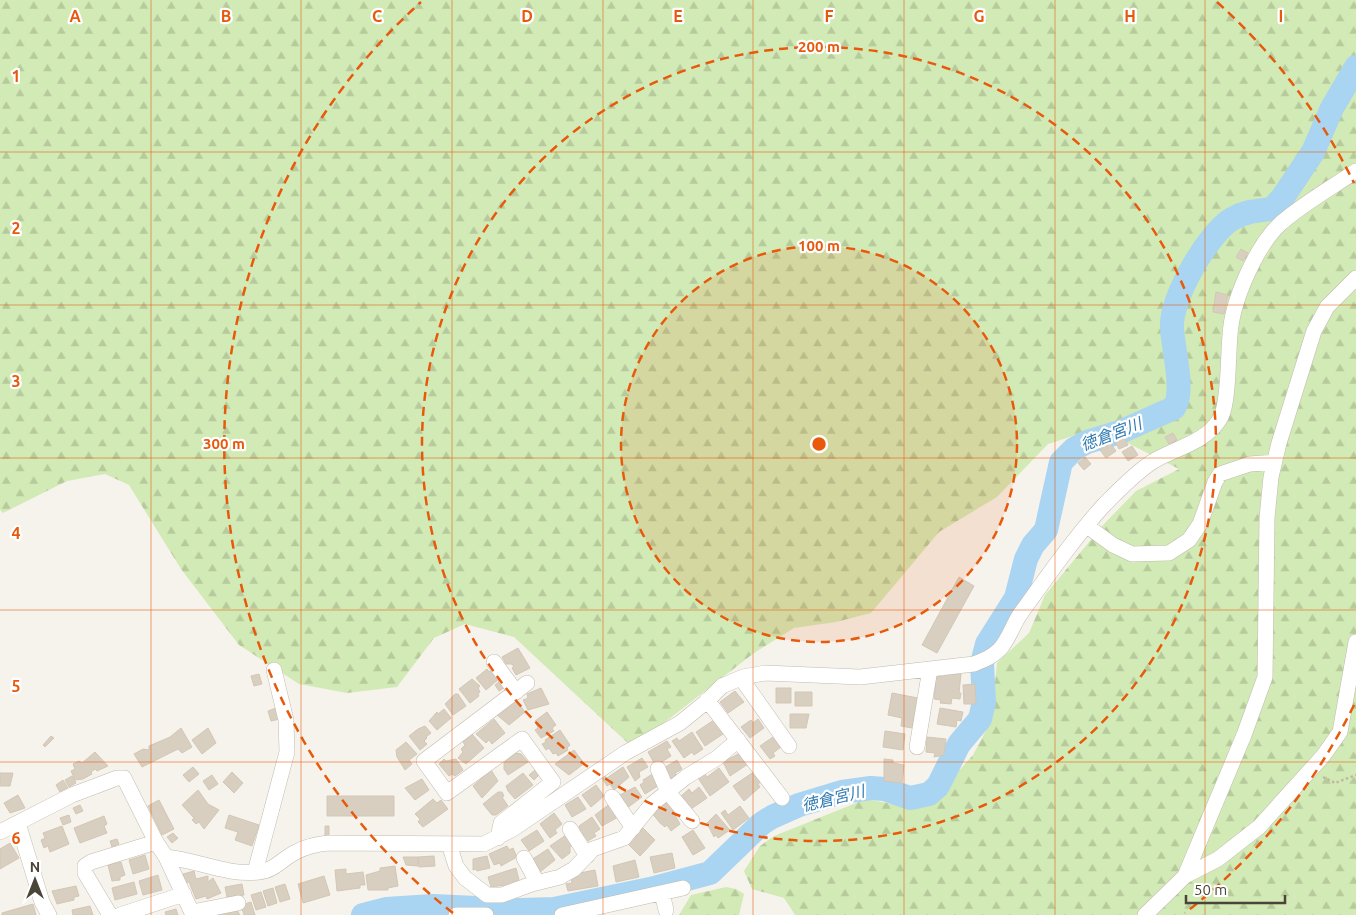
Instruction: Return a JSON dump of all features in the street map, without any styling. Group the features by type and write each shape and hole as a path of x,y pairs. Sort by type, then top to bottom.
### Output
{"street":[{"path":"166,857 188,859 227,870 255,872 276,866 294,852 312,845 329,843 484,844 498,838 625,753 680,722 722,686 741,678 765,673 860,676 974,664 989,658 1001,648 1020,615 1088,526 1131,479 1152,462 1196,441 1216,425 1225,403 1230,325 1240,292 1258,254 1281,224 1356,171"},
{"path":"1185,876 1244,735 1265,677 1267,518 1274,462 1314,331 1327,307 1356,278"},
{"path":"1088,526 1113,545 1132,554 1169,553 1189,540 1200,524 1215,482 1220,474 1250,464 1274,462"},
{"path":"1145,915 1185,876 1218,859 1249,836 1277,810 1311,770 1340,732 1356,642"},
{"path":"494,662 522,687 424,762 447,793 522,739 553,782 501,823 498,838"},
{"path":"917,747 930,669"},
{"path":"255,872 287,752 286,720 274,670"},
{"path":"741,678 789,746"},
{"path":"707,700 782,798"},
{"path":"449,844 456,866 464,878 487,895 502,895 560,876 574,869 600,846 624,838 650,806 686,777 717,758 738,740"},
{"path":"658,769 668,792 692,821"},
{"path":"0,832 100,782 124,778 156,842 166,857 192,914 238,902"},
{"path":"612,797 633,828"},
{"path":"18,823 42,902 49,915"},
{"path":"570,830 587,856"},
{"path":"110,915 85,873 85,866 91,862 156,842"},
{"path":"524,858 537,882"},
{"path":"568,914 683,888"},
{"path":"662,893 666,910"},
{"path":"120,915 184,894"},
{"path":"456,915 486,915"}],"path":[{"path":"1311,770 1335,783 1356,775"}],"green space":[{"path":"0,0 1356,0 1356,915 795,915 784,898 752,889 744,871 760,846 774,836 866,799 898,805 915,804 948,793 957,773 973,755 991,721 997,663 1029,633 1045,595 1104,524 1136,491 1179,469 1098,428 1048,444 997,497 939,532 871,613 836,622 794,628 754,653 638,743 631,746 514,637 465,624 434,638 397,687 347,693 299,684 239,645 181,569 129,485 105,474 67,481 3,513 0,510"},
{"path":"726,887 736,889 744,894 739,915 679,915 691,895"}],"building":[{"path":"1241,249 1248,253 1243,261 1236,257"},
{"path":"1216,292 1228,295 1224,314 1213,312"},
{"path":"1173,433 1177,440 1169,444 1165,437"},
{"path":"1124,437 1128,445 1119,449 1115,441"},
{"path":"1110,443 1116,451 1106,458 1100,450"},
{"path":"1132,446 1138,455 1128,461 1122,452"},
{"path":"1085,457 1091,464 1084,470 1078,463"},
{"path":"959,577 974,586 937,653 922,645"},
{"path":"518,648 530,668 516,675 512,668 514,666 506,664 502,657"},
{"path":"494,668 500,678 486,690 476,678 487,669 489,672"},
{"path":"944,672 961,674 960,699 952,698 951,704 940,703 941,700 934,699 936,676 944,677"},
{"path":"259,674 262,684 254,686 251,676"},
{"path":"472,679 480,686 478,688 480,692 479,696 470,703 459,689"},
{"path":"500,681 505,687 499,691 495,685"},
{"path":"975,684 976,704 964,704 963,685"},
{"path":"541,688 549,704 528,710 523,700 528,698 527,694"},
{"path":"776,688 791,688 791,703 776,703"},
{"path":"735,691 744,702 728,713 720,702"},
{"path":"795,692 812,692 812,706 795,706"},
{"path":"892,693 918,698 912,728 901,726 902,718 888,715"},
{"path":"455,694 458,694 466,706 453,715 445,704"},
{"path":"516,700 525,712 509,725 497,715"},
{"path":"276,708 280,719 271,721 268,711"},
{"path":"940,708 963,712 961,721 957,720 956,727 937,724"},
{"path":"444,709 451,718 437,730 429,721 437,712 438,714"},
{"path":"547,712 556,725 552,728 554,731 541,738 535,730 538,728 535,721"},
{"path":"790,714 809,714 806,728 790,728"},
{"path":"494,719 505,733 492,744 489,740 486,743 476,734"},
{"path":"758,719 764,728 750,738 741,727 751,720 753,723"},
{"path":"714,720 723,734 705,746 696,732"},
{"path":"425,726 431,733 424,741 427,744 420,750 409,736"},
{"path":"181,728 192,747 182,753 178,749 142,767 134,754 143,749 149,750 149,746 170,737"},
{"path":"208,728 216,743 202,754 192,740"},
{"path":"560,730 570,745 567,748 568,750 558,756 556,753 553,754 549,748 546,750 542,744"},
{"path":"885,731 905,734 903,750 883,747"},
{"path":"692,732 703,749 694,755 692,752 684,758 672,741 677,738 679,741"},
{"path":"472,734 484,748 466,764 458,758 463,752 461,749 465,745 463,742"},
{"path":"51,736 54,738 45,747 43,745"},
{"path":"773,737 781,747 773,753 775,756 770,759 760,746"},
{"path":"927,737 946,739 944,755 934,757 935,753 926,752"},
{"path":"667,741 671,747 667,749 671,756 660,763 658,760 654,763 648,752"},
{"path":"406,742 417,754 409,760 412,764 405,770 397,757 396,750"},
{"path":"574,750 583,762 581,763 582,765 569,775 555,764"},
{"path":"95,752 108,766 97,771 95,769 91,772 92,774 83,779 75,780 71,771 75,769 73,764 79,761 82,763"},
{"path":"514,753 521,754 528,762 508,775 504,769 504,763"},
{"path":"740,753 748,764 730,776 723,762"},
{"path":"642,758 648,767 639,772 640,777 635,781 627,767"},
{"path":"444,759 446,761 456,759 463,770 455,776 452,774 449,776 439,764"},
{"path":"884,759 893,760 893,763 904,765 902,783 884,781"},
{"path":"677,760 682,769 675,773 677,776 671,780 662,769"},
{"path":"193,767 199,774 189,782 183,775"},
{"path":"623,767 629,777 614,790 610,784 607,786 602,778 605,776 607,778"},
{"path":"719,768 729,782 710,796 698,778 705,774 707,777"},
{"path":"491,770 498,781 482,798 473,786"},
{"path":"535,770 540,774 534,780 529,775"},
{"path":"755,771 762,781 758,784 760,787 744,801 733,786"},
{"path":"232,772 243,783 234,793 223,782"},
{"path":"0,773 13,773 10,786 0,786"},
{"path":"523,773 533,785 515,799 506,786"},
{"path":"654,773 661,784 645,794 640,785 644,782 643,780"},
{"path":"212,775 218,784 209,790 203,781"},
{"path":"72,776 76,783 69,787 65,780"},
{"path":"422,779 429,790 415,800 405,788"},
{"path":"63,780 68,788 60,792 56,785"},
{"path":"596,785 604,796 591,807 582,795"},
{"path":"635,787 642,797 627,808 618,796"},
{"path":"699,787 707,798 691,809 681,796 689,789 692,793"},
{"path":"198,790 208,804 219,810 204,829 199,822 196,824 192,820 194,818 182,805"},
{"path":"498,792 502,792 504,796 502,797 508,806 496,815 492,815 483,804"},
{"path":"18,795 25,808 10,813 4,803"},
{"path":"327,796 394,796 394,816 327,816"},
{"path":"578,797 586,809 572,817 565,805"},
{"path":"433,799 437,803 441,800 448,809 423,827 418,822 420,819 415,814"},
{"path":"159,800 174,829 162,835 148,806"},
{"path":"611,803 620,816 602,826 595,815"},
{"path":"666,803 669,803 677,814 675,815 680,824 671,831 667,825 665,827 660,823 652,813"},
{"path":"80,805 83,811 76,814 73,808"},
{"path":"740,806 749,818 733,830 721,813 725,810 728,815"},
{"path":"554,813 562,824 555,830 557,833 550,838 540,824"},
{"path":"716,814 730,830 718,838 716,835 714,837 707,823"},
{"path":"69,815 71,822 63,825 60,818"},
{"path":"229,815 259,825 252,846 235,840 238,832 225,828"},
{"path":"104,816 107,824 104,826 107,833 80,843 74,828"},
{"path":"592,817 600,829 594,833 596,836 588,841 584,835 581,837 577,832 580,829 579,826"},
{"path":"62,826 69,844 50,852 48,846 44,848 41,840 45,838 43,833"},
{"path":"325,826 329,826 329,836 325,836"},
{"path":"643,828 655,840 640,856 628,844"},
{"path":"537,830 544,841 529,851 521,840"},
{"path":"693,830 705,848 693,855 682,837"},
{"path":"173,833 178,838 172,843 167,837"},
{"path":"566,835 573,845 570,847 570,853 562,859 550,846"},
{"path":"117,839 119,844 112,847 110,841"},
{"path":"10,843 19,858 0,869 0,849"},
{"path":"507,846 509,850 513,848 517,857 501,866 500,863 494,865 489,854"},
{"path":"548,849 555,860 540,872 531,860"},
{"path":"672,853 675,868 654,873 650,857"},
{"path":"145,855 149,869 133,874 129,860"},
{"path":"434,856 435,866 419,867 418,857"},
{"path":"487,856 490,868 473,870 473,859"},
{"path":"403,857 418,857 418,866 406,865"},
{"path":"635,860 639,877 616,882 613,866"},
{"path":"121,862 125,875 120,877 120,880 112,881 108,865"},
{"path":"395,866 398,886 388,888 388,890 368,890 366,875 380,871 380,868"},
{"path":"516,868 519,880 512,882 513,884 491,887 488,877"},
{"path":"346,869 346,874 363,872 365,885 360,885 360,888 337,891 335,870"},
{"path":"595,870 598,886 568,891 566,884 572,883 571,878 575,877 575,874"},
{"path":"194,871 196,879 208,876 208,882 213,878 221,893 207,899 206,896 196,899 189,882 185,883 183,874"},
{"path":"158,875 162,890 143,895 139,881"},
{"path":"324,876 330,895 303,903 298,884"},
{"path":"134,882 137,894 115,900 112,888"},
{"path":"242,884 244,895 227,897 225,887"},
{"path":"285,884 290,899 280,902 275,887"},
{"path":"76,886 79,896 74,897 74,900 57,904 52,891"},
{"path":"273,888 277,903 268,906 263,891"},
{"path":"261,892 266,907 256,910 251,895"},
{"path":"251,902 255,915 244,915 241,905"},
{"path":"33,904 36,915 2,915 2,913"},
{"path":"90,906 93,915 73,915 72,910"},
{"path":"176,909 178,915 166,915 165,912"},
{"path":"237,910 240,915 211,915"}],"waterway":[{"name":"徳倉宮川","path":"363,915 386,909 433,906 521,910 554,909 650,889 710,873 761,824 799,805 842,792 871,788 884,789 910,798 929,794 938,786 959,744 980,719 984,702 982,663 987,644 1016,598 1026,559 1033,545 1046,530 1061,462 1074,449 1087,442 1120,432 1174,408 1177,401 1178,370 1172,328 1173,316 1177,301 1192,269 1212,238 1232,219 1246,213 1272,209 1283,197 1313,152 1332,108 1356,67"}]}
